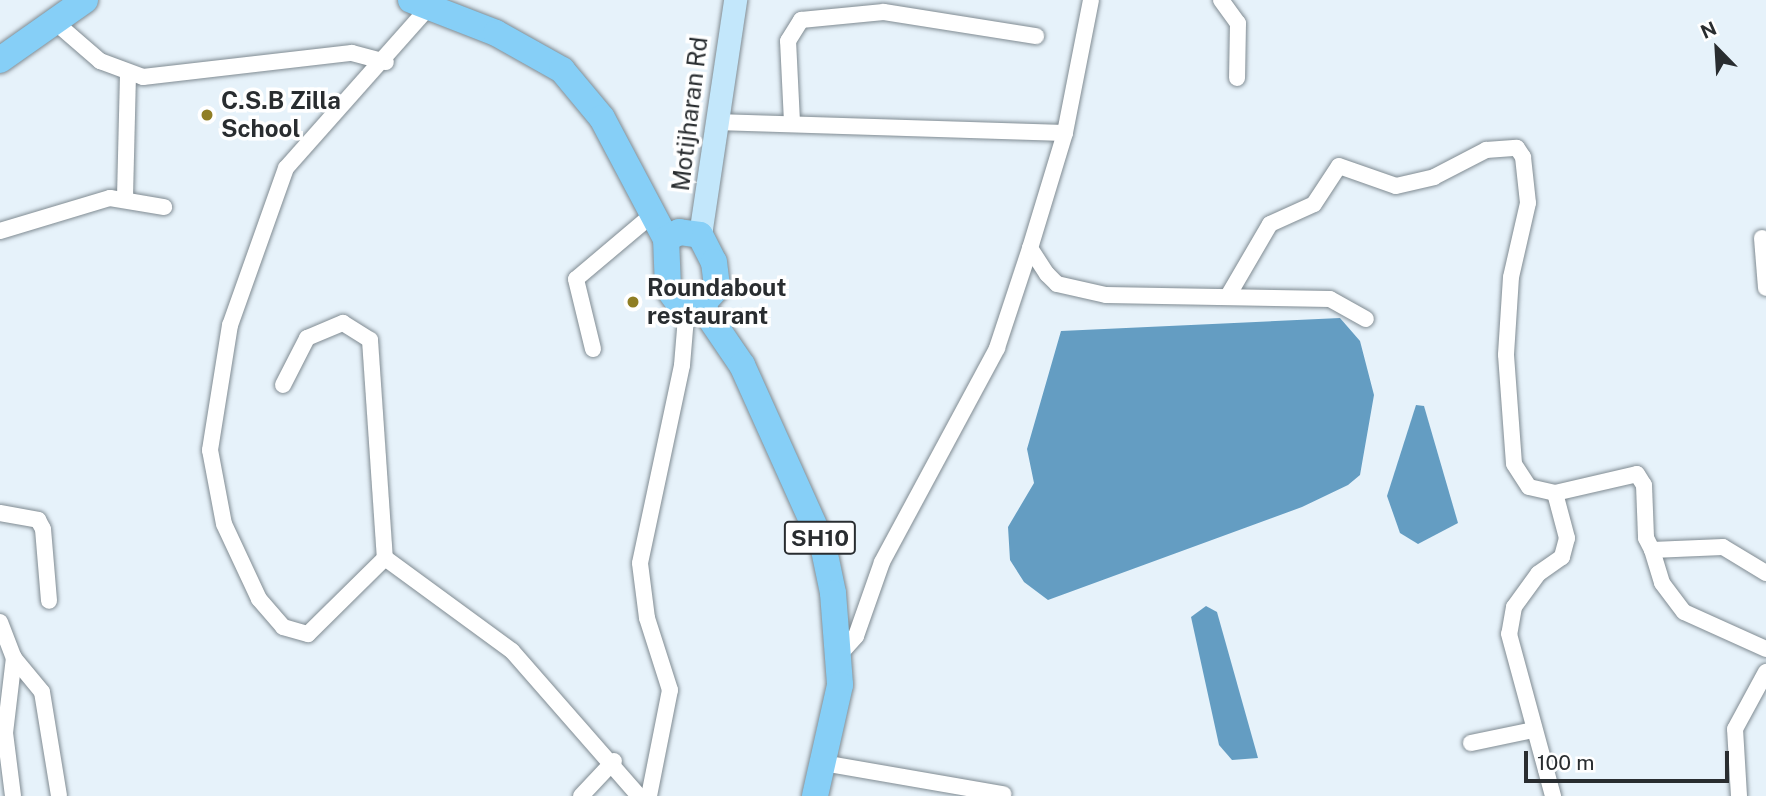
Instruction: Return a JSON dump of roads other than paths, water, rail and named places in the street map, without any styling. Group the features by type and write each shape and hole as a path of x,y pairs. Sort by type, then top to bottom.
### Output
{"main road":[{"path":"0,60 85,0"},
{"name":"Motijharan Rd","path":"700,235 735,0"},
{"name":"SH10","path":"420,3 496,33 562,70 602,118 666,239 668,288 694,305 742,365 823,545 840,654 834,723 816,796"},
{"path":"666,239 679,232 700,235 717,275 710,300 694,305"}],"street":[{"path":"840,654 856,636 882,562 997,348 1065,133 1091,0"},
{"path":"1221,0 1238,23 1237,78"},
{"path":"283,385 307,338 343,323 370,340 385,558 319,627 308,634 283,627 259,599 224,524 211,450 230,325 286,168 386,62 420,3"},
{"path":"792,122 788,41 793,26 835,15 919,8 1036,36"},
{"path":"55,22 100,61 128,75 352,53 386,62"},
{"path":"125,197 128,75"},
{"path":"716,122 792,122 1065,133"},
{"path":"1228,296 1270,224 1314,204 1339,166 1396,186 1434,177 1486,150 1517,148 1529,179 1511,277 1506,355 1514,464 1530,487 1555,493 1637,474 1644,485 1646,538 1661,583 1684,612 1766,649"},
{"path":"0,231 125,197 164,207"},
{"path":"593,349 576,279 652,215"},
{"path":"1762,238 1766,288"},
{"path":"1030,248 1057,284 1079,290 1158,298 1228,296 1330,299 1351,306 1366,319"},
{"path":"649,796 670,690 647,618 640,563 694,305"},
{"path":"1553,796 1509,634 1514,607 1566,551 1555,493"},
{"path":"0,513 38,520 43,529 49,601"},
{"path":"1651,550 1723,547 1766,573"},
{"path":"385,558 512,651 614,761 639,796"},
{"path":"0,622 14,659 41,692 59,796"},
{"path":"13,796 5,733 14,659"},
{"path":"1740,796 1735,729 1766,672"},
{"path":"1471,743 1533,730"},
{"path":"581,796 614,761"},
{"path":"823,764 1003,794"}],"water":[{"path":"1340,318 1360,341 1374,395 1360,475 1348,485 1302,507 1048,600 1024,582 1010,560 1008,527 1034,483 1027,449 1061,331"},
{"path":"1416,405 1424,406 1458,523 1418,544 1400,533 1387,496"},
{"path":"1206,606 1217,612 1258,758 1232,760 1219,745 1191,617"}],"place":[{"name":"C.S.B Zilla School","path":"207,115"},
{"name":"Roundabout restaurant","path":"633,302"}]}
